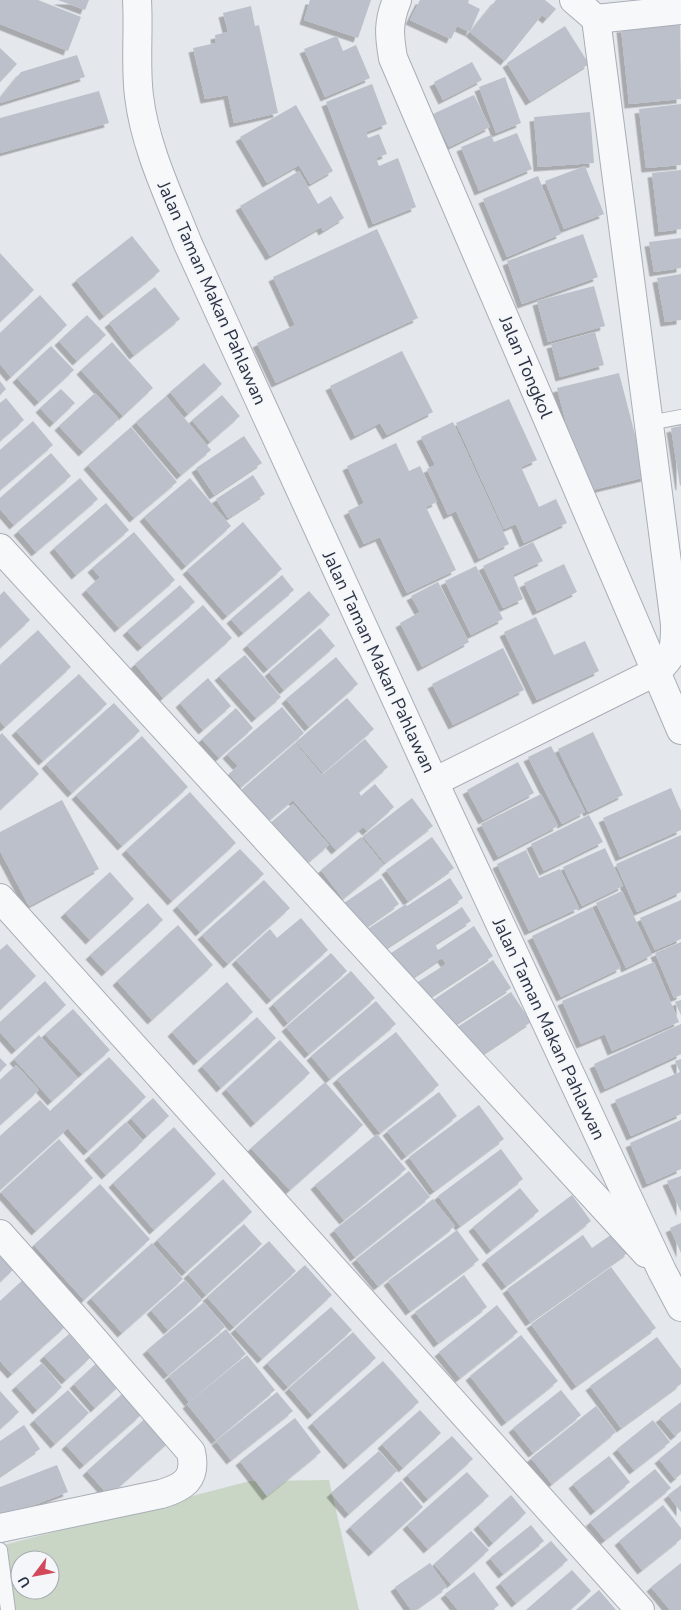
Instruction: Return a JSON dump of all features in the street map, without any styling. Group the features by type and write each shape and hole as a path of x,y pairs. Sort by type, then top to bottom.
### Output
{"street":[{"name":"Jalan Taman Makan Pahlawan","path":"137,0 136,58 139,96 145,130 188,244 434,782 662,1271 681,1307"},
{"name":"Jalan Tongkol","path":"397,0 391,15 389,36 393,58 681,730"},
{"path":"434,782 657,671 670,659 673,651 675,624 596,19 574,0"},
{"path":"596,19 681,10"},
{"path":"0,548 662,1271"},
{"path":"0,898 640,1610"},
{"path":"0,1234 191,1452 193,1470 185,1483 178,1489 0,1528"}],"lane":[{"path":"649,423 681,417"},
{"path":"0,1550 8,1610"}],"green space":[{"path":"329,1480 359,1610 0,1610 0,1546 250,1481"}],"building":[{"path":"0,0 38,0 81,17 68,51 0,24"},
{"path":"58,0 89,0 85,10"},
{"path":"310,0 371,0 358,38 304,20"},
{"path":"420,0 469,0 468,3 480,9 470,32 457,26 451,39 410,20"},
{"path":"496,0 545,0 556,9 547,19 542,15 505,61 470,32"},
{"path":"251,6 255,26 259,25 278,113 234,123 228,95 205,99 193,48 216,43 215,35 228,32 223,13"},
{"path":"680,22 681,99 629,104 621,28"},
{"path":"565,26 589,64 530,101 507,63"},
{"path":"337,36 343,51 356,45 370,78 325,97 304,49"},
{"path":"0,48 17,64 0,82"},
{"path":"77,55 85,77 0,103 0,98 21,72"},
{"path":"472,62 482,80 443,100 434,82"},
{"path":"505,77 521,123 496,133 479,87"},
{"path":"372,84 387,124 366,132 368,138 379,134 387,154 376,158 379,166 398,158 416,207 373,224 326,102"},
{"path":"99,91 109,123 0,153 0,118"},
{"path":"474,95 490,127 449,147 433,114"},
{"path":"681,104 681,165 646,168 639,109"},
{"path":"296,105 333,171 310,184 299,165 267,183 240,137"},
{"path":"590,112 594,163 538,167 534,117"},
{"path":"517,133 532,169 479,191 461,147 491,135 494,142"},
{"path":"585,166 604,214 564,229 545,181"},
{"path":"681,170 681,229 659,232 652,173"},
{"path":"299,171 318,204 331,196 344,218 323,231 321,227 270,256 240,206"},
{"path":"538,176 561,234 507,257 483,199"},
{"path":"377,229 418,318 276,383 257,343 295,325 273,277"},
{"path":"583,234 598,277 522,304 507,261"},
{"path":"132,236 160,271 104,316 76,280"},
{"path":"681,238 681,268 654,272 649,242"},
{"path":"0,253 34,290 0,322"},
{"path":"681,274 681,320 665,322 657,278"},
{"path":"594,286 605,326 548,342 537,301"},
{"path":"155,287 180,319 134,355 109,323"},
{"path":"40,295 67,325 11,377 0,364 0,333"},
{"path":"87,315 106,335 77,361 59,341"},
{"path":"595,332 604,365 560,377 551,344"},
{"path":"112,342 153,388 123,416 81,370"},
{"path":"51,346 74,370 39,402 17,378"},
{"path":"402,351 433,412 387,435 380,423 355,436 330,386"},
{"path":"204,363 222,384 188,414 170,392"},
{"path":"619,373 646,477 584,492 557,388"},
{"path":"0,381 6,389 0,395"},
{"path":"61,389 75,403 54,423 40,408"},
{"path":"95,393 119,419 83,452 59,426"},
{"path":"222,395 240,416 210,442 192,420"},
{"path":"166,396 211,450 181,475 136,422"},
{"path":"6,398 24,420 0,441 0,403"},
{"path":"509,399 537,460 521,467 539,507 556,499 567,523 524,543 516,524 504,529 456,423"},
{"path":"33,421 53,445 0,490 0,450"},
{"path":"453,422 509,544 479,559 456,511 448,515 427,469 435,465 421,437"},
{"path":"681,426 681,485 680,486 671,428"},
{"path":"131,427 177,482 134,518 88,465"},
{"path":"244,436 262,463 214,495 196,468"},
{"path":"396,443 409,471 420,466 437,502 426,507 456,570 407,593 380,537 364,544 348,511 364,503 347,466"},
{"path":"51,453 71,476 14,525 0,509 0,498"},
{"path":"253,475 265,494 228,518 216,499"},
{"path":"80,478 98,499 36,552 18,531"},
{"path":"190,478 231,526 186,566 144,517"},
{"path":"106,503 129,530 76,575 54,548"},
{"path":"243,522 282,569 227,616 187,570"},
{"path":"134,532 175,580 119,628 86,590 100,577 92,568"},
{"path":"533,542 543,561 513,575 523,599 503,608 483,566"},
{"path":"564,564 577,592 537,611 524,583"},
{"path":"476,566 503,619 471,635 445,581"},
{"path":"282,575 294,590 243,633 231,619"},
{"path":"438,582 469,642 422,667 400,623 420,612 411,596"},
{"path":"180,585 195,602 142,647 127,631"},
{"path":"4,591 30,620 0,648 0,595"},
{"path":"309,591 330,615 268,669 247,645"},
{"path":"203,605 232,638 163,698 135,664"},
{"path":"536,617 554,655 585,641 599,671 537,700 504,632"},
{"path":"320,628 335,646 284,690 269,672"},
{"path":"38,630 71,667 5,727 0,721 0,665"},
{"path":"503,648 524,690 453,725 432,684"},
{"path":"245,655 281,697 256,718 219,676"},
{"path":"336,657 358,684 309,727 286,699"},
{"path":"79,674 107,704 43,761 16,731"},
{"path":"208,678 231,706 203,730 180,703"},
{"path":"347,698 374,729 323,773 296,742"},
{"path":"114,703 140,731 72,793 46,764"},
{"path":"282,707 304,733 241,787 229,774 238,766 227,754"},
{"path":"236,708 253,728 219,758 202,739"},
{"path":"593,732 623,795 588,812 558,749"},
{"path":"2,733 39,774 0,810 0,735"},
{"path":"142,736 188,787 122,846 76,795"},
{"path":"365,739 388,767 359,792 361,796 375,784 394,807 367,831 363,827 336,850 293,800 266,823 239,792 295,743 322,775"},
{"path":"551,746 585,812 562,824 528,757"},
{"path":"518,762 534,793 483,820 467,790"},
{"path":"671,788 681,811 681,830 620,857 603,818"},
{"path":"190,792 236,843 172,901 126,850"},
{"path":"541,794 558,826 498,857 481,824"},
{"path":"412,798 433,826 385,863 363,836"},
{"path":"62,800 99,869 29,906 0,851 0,832"},
{"path":"293,804 329,845 299,870 263,829"},
{"path":"589,815 603,842 544,871 531,844"},
{"path":"681,835 681,892 637,912 616,864"},
{"path":"361,837 384,865 343,899 321,870"},
{"path":"432,837 454,868 408,901 386,870"},
{"path":"605,848 623,886 582,906 563,867"},
{"path":"240,849 264,874 200,932 177,906"},
{"path":"526,850 539,878 560,869 579,908 529,931 497,864"},
{"path":"110,872 134,899 90,940 65,913"},
{"path":"381,878 399,904 362,930 344,903"},
{"path":"450,878 463,898 380,952 366,930"},
{"path":"264,880 290,908 228,964 202,935"},
{"path":"622,891 652,955 626,968 596,903"},
{"path":"681,900 681,939 655,950 640,918"},
{"path":"148,903 163,920 106,972 90,955"},
{"path":"462,907 471,921 435,944 438,950 474,926 493,956 424,1001 413,985 446,964 442,958 409,980 391,953"},
{"path":"592,907 621,968 561,997 532,936"},
{"path":"301,918 328,950 271,1000 236,960 270,929 277,938"},
{"path":"178,925 213,965 152,1020 117,981"},
{"path":"681,942 681,995 674,998 655,953"},
{"path":"7,944 36,976 0,1010 0,950"},
{"path":"331,953 347,971 288,1023 273,1004"},
{"path":"493,960 511,988 445,1031 427,1004"},
{"path":"654,962 679,1022 612,1051 605,1034 581,1044 562,1001"},
{"path":"351,971 375,998 309,1054 286,1027"},
{"path":"45,981 66,1005 16,1050 0,1032 0,1022"},
{"path":"227,982 253,1012 198,1061 172,1032"},
{"path":"511,992 531,1022 472,1061 453,1030"},
{"path":"681,1000 681,1015 675,1002"},
{"path":"376,1001 396,1024 330,1079 311,1056"},
{"path":"73,1009 110,1050 82,1074 45,1034"},
{"path":"257,1017 276,1038 221,1088 202,1066"},
{"path":"681,1024 681,1054 605,1089 594,1064"},
{"path":"396,1032 439,1085 380,1133 337,1079"},
{"path":"39,1035 78,1078 52,1101 14,1059"},
{"path":"280,1040 310,1073 255,1123 226,1089"},
{"path":"109,1057 146,1097 88,1151 51,1110"},
{"path":"0,1058 7,1065 0,1071"},
{"path":"681,1059 681,1114 631,1136 615,1100 680,1072 675,1061"},
{"path":"16,1065 39,1090 0,1125 0,1080"},
{"path":"325,1082 363,1125 290,1190 251,1148"},
{"path":"439,1092 457,1116 406,1156 387,1131"},
{"path":"153,1098 169,1116 147,1136 131,1118"},
{"path":"40,1100 67,1129 0,1190 0,1136"},
{"path":"479,1105 504,1139 434,1191 409,1157"},
{"path":"681,1120 681,1169 647,1184 630,1143"},
{"path":"126,1122 143,1141 106,1175 89,1156"},
{"path":"174,1127 216,1174 154,1230 113,1183"},
{"path":"377,1134 406,1169 344,1220 315,1185"},
{"path":"59,1139 93,1178 36,1231 1,1192"},
{"path":"501,1149 523,1179 460,1226 438,1196"},
{"path":"409,1171 430,1197 355,1257 334,1230"},
{"path":"681,1176 681,1212 667,1181"},
{"path":"223,1179 252,1212 186,1272 157,1240"},
{"path":"100,1184 150,1239 84,1300 34,1245"},
{"path":"520,1188 539,1211 491,1250 473,1227"},
{"path":"572,1195 591,1221 506,1286 486,1260"},
{"path":"433,1199 455,1226 378,1286 356,1259"},
{"path":"681,1223 681,1253 670,1228"},
{"path":"244,1224 262,1244 206,1295 188,1274"},
{"path":"457,1230 479,1260 410,1311 388,1281"},
{"path":"615,1232 629,1252 530,1322 507,1289 583,1235 592,1248"},
{"path":"269,1241 296,1271 234,1327 207,1297"},
{"path":"152,1243 183,1279 122,1333 91,1298"},
{"path":"0,1251 15,1268 0,1282"},
{"path":"305,1265 332,1295 262,1359 235,1329"},
{"path":"611,1267 656,1328 576,1386 531,1324"},
{"path":"464,1275 487,1307 438,1343 415,1312"},
{"path":"24,1279 66,1326 12,1374 0,1361 0,1301"},
{"path":"185,1280 202,1300 168,1330 151,1310"},
{"path":"204,1302 225,1327 168,1375 147,1350"},
{"path":"497,1305 518,1332 460,1378 439,1352"},
{"path":"331,1307 352,1330 288,1387 267,1363"},
{"path":"226,1329 246,1354 189,1402 169,1376"},
{"path":"353,1332 376,1358 312,1415 289,1388"},
{"path":"69,1334 90,1358 66,1380 44,1356"},
{"path":"521,1335 558,1381 506,1422 470,1376"},
{"path":"657,1337 681,1369 681,1384 621,1428 590,1386"},
{"path":"247,1355 275,1390 216,1440 187,1404"},
{"path":"100,1360 121,1384 95,1408 74,1384"},
{"path":"383,1361 419,1402 348,1465 312,1423"},
{"path":"42,1363 62,1387 37,1410 16,1386"},
{"path":"68,1390 89,1413 55,1444 34,1420"},
{"path":"561,1390 581,1415 533,1453 513,1428"},
{"path":"0,1391 19,1412 0,1429"},
{"path":"277,1392 293,1411 231,1460 216,1441"},
{"path":"122,1394 141,1415 84,1465 66,1445"},
{"path":"681,1402 681,1431 675,1436 660,1418"},
{"path":"596,1406 616,1432 552,1484 531,1458"},
{"path":"420,1410 441,1433 403,1468 382,1444"},
{"path":"148,1416 170,1441 109,1496 87,1471"},
{"path":"295,1418 321,1452 267,1496 240,1461"},
{"path":"653,1420 670,1442 634,1470 617,1449"},
{"path":"24,1425 40,1449 0,1476 0,1441"},
{"path":"452,1436 473,1459 428,1499 407,1475"},
{"path":"681,1441 681,1474 675,1479 659,1459"},
{"path":"379,1451 397,1471 349,1514 331,1493"},
{"path":"609,1456 630,1482 595,1511 573,1484"},
{"path":"57,1465 68,1492 0,1518 0,1487"},
{"path":"655,1469 671,1488 605,1540 590,1522"},
{"path":"467,1472 489,1496 428,1549 407,1525"},
{"path":"401,1481 423,1507 373,1552 350,1527"},
{"path":"681,1485 681,1512 668,1495"},
{"path":"511,1495 526,1513 493,1543 478,1525"},
{"path":"663,1505 681,1528 681,1539 642,1570 619,1541"},
{"path":"531,1525 544,1541 503,1574 490,1558"},
{"path":"471,1531 489,1550 451,1584 434,1564"},
{"path":"551,1541 568,1560 516,1603 500,1583"},
{"path":"430,1563 447,1587 415,1610 411,1610 395,1587"},
{"path":"681,1563 681,1610 670,1610 651,1587"},
{"path":"572,1570 591,1591 570,1610 526,1610"},
{"path":"474,1572 499,1605 493,1610 458,1610 445,1594"},
{"path":"599,1590 616,1610 576,1610"}]}
